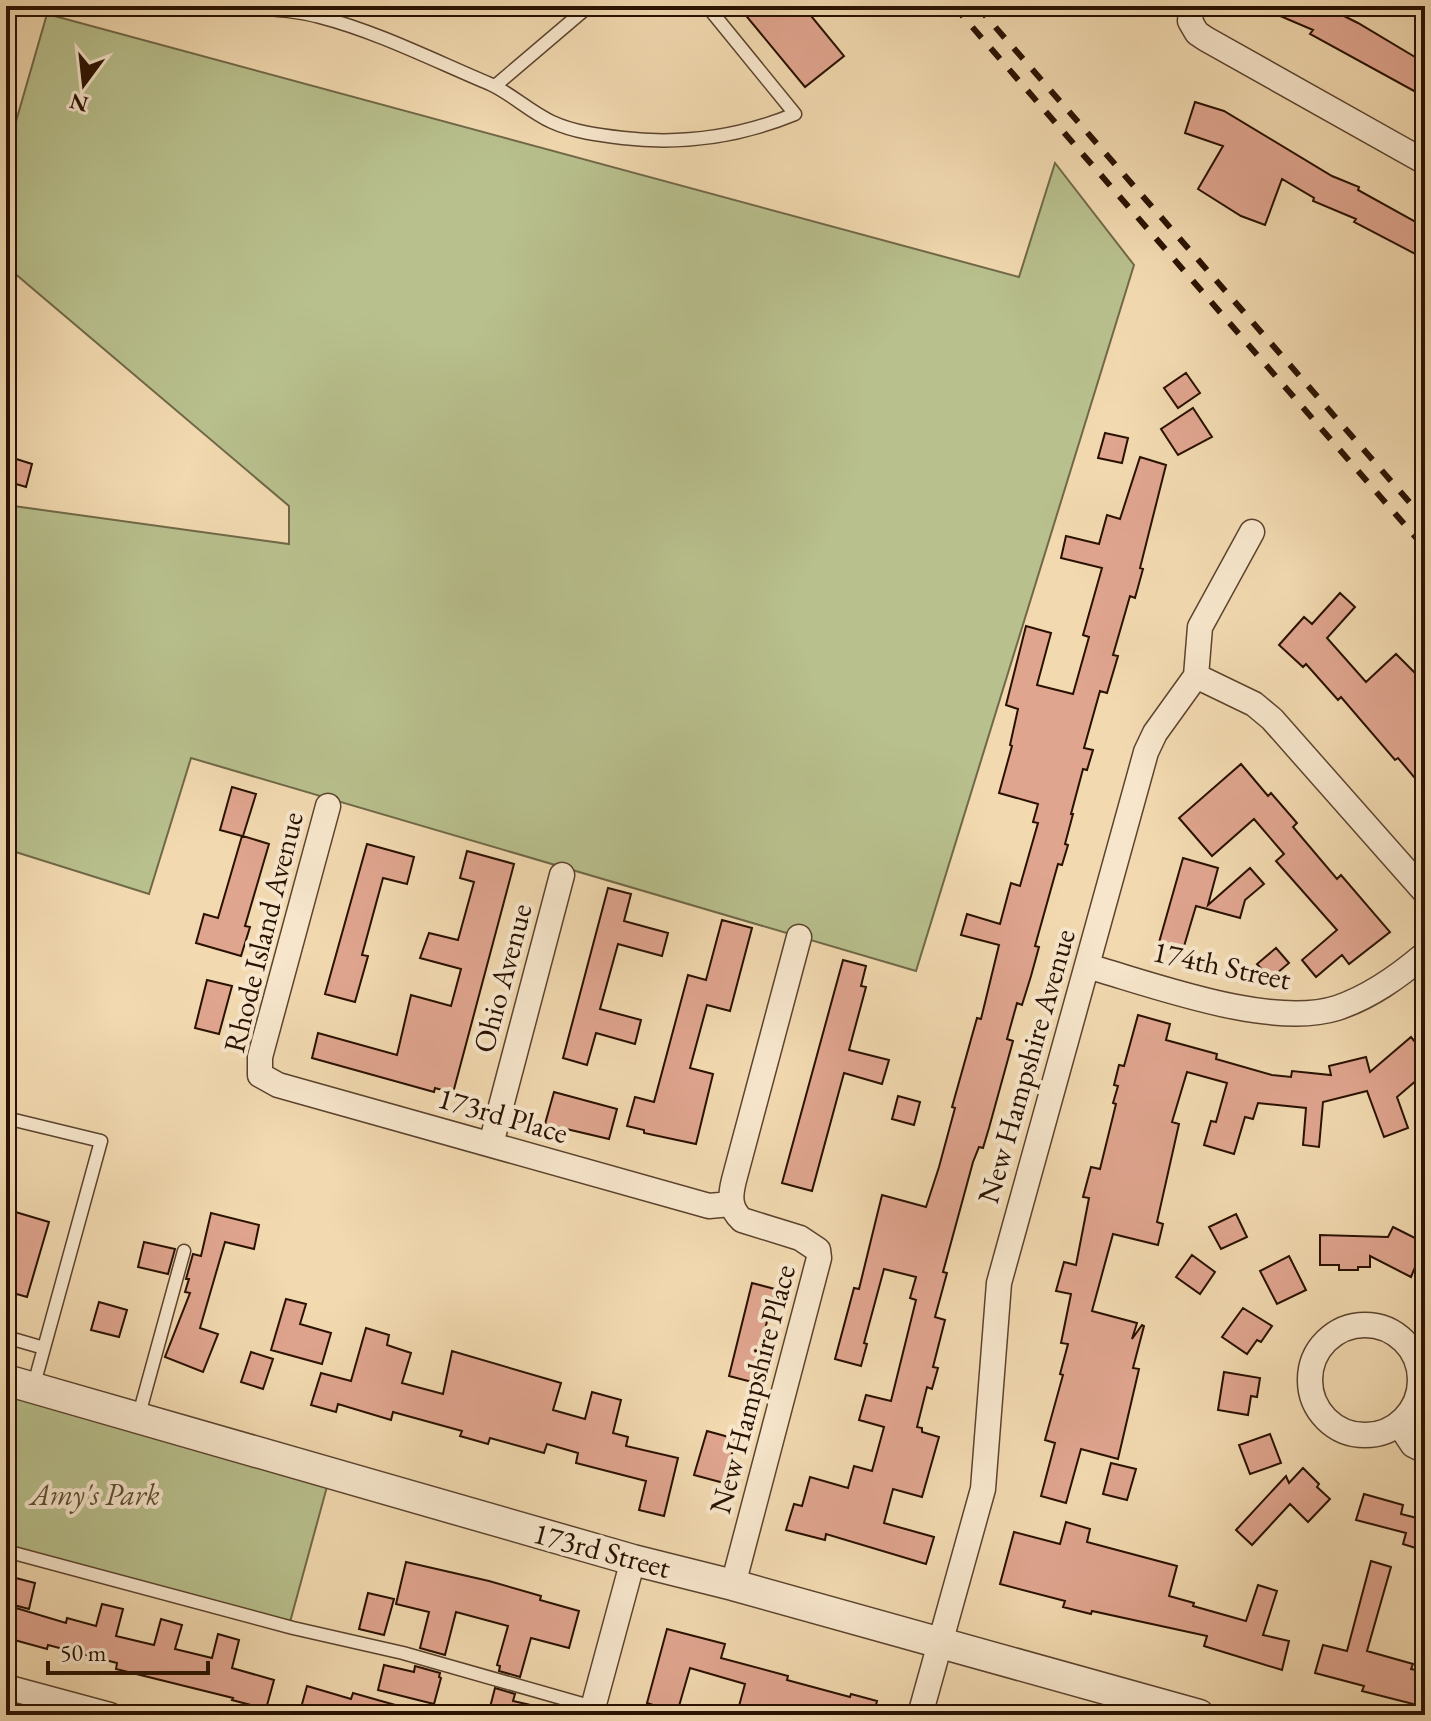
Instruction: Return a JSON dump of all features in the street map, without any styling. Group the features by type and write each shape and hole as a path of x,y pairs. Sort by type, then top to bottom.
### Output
{"street":[{"path":"1191,14 1197,33 1206,39 1425,162"},
{"path":"1252,532 1200,627 1196,676 1254,704 1272,719 1425,892"},
{"name":"New Hampshire Avenue","path":"920,1715 983,1489 999,1283 1146,752 1155,733 1196,676"},
{"name":"Rhode Island Avenue","path":"260,1075 260,1057 328,806"},
{"name":"Ohio Avenue","path":"491,1144 562,875"},
{"path":"731,1204 734,1180 799,937"},
{"name":"174th Street","path":"1087,966 1233,1006 1275,1014 1305,1014 1335,1009 1363,998 1425,954"},
{"name":"173rd Place","path":"260,1075 278,1085 709,1206 731,1204"},
{"name":"New Hampshire Place","path":"731,1204 742,1220 808,1241 818,1250 819,1258 733,1585"},
{"path":"1361,1324 1379,1326 1395,1333 1408,1345 1417,1360 1420,1378 1418,1395 1411,1411 1399,1424 1382,1432 1363,1435 1345,1431 1328,1421 1310,1389 1310,1370 1317,1352 1329,1338 1344,1328 1361,1324"},
{"name":"173rd Street","path":"20,1384 633,1560 1199,1715"},
{"path":"1399,1424 1413,1445 1425,1451"},
{"path":"592,1711 633,1560"},
{"path":"6,1687 110,1715"}],"lane":[{"path":"230,6 321,17 349,26 495,86 531,111 567,128 601,135 648,141 729,136 764,127 795,114 707,6"},
{"path":"495,86 589,6"},
{"path":"6,1118 101,1141 44,1348 20,1384"},
{"path":"138,1418 184,1251"},
{"path":"6,1337 44,1348"},
{"path":"6,1551 293,1628 403,1653 592,1711"}],"green space":[{"path":"47,14 1019,277 1055,163 1134,265 916,971 191,758 149,894 6,849 6,505 289,544 289,506 6,266 6,156"},
{"name":"Amy's Park","path":"6,1393 328,1483 290,1622 6,1545"}],"building":[{"path":"738,6 803,6 844,56 805,87"},
{"path":"1257,6 1324,6 1358,23 1425,63 1425,97 1310,34 1313,30"},
{"path":"1195,102 1224,111 1425,227 1425,259 1354,222 1356,219 1313,201 1314,198 1282,179 1265,225 1241,216 1198,189 1223,146 1185,133"},
{"path":"1186,373 1200,393 1178,408 1164,388"},
{"path":"1193,408 1212,437 1178,455 1161,429"},
{"path":"1105,433 1128,438 1122,463 1098,458"},
{"path":"10,457 32,464 26,487 6,481"},
{"path":"1140,457 1166,465 1140,568 1143,569 1135,598 1130,596 1113,655 1118,656 1107,693 1100,691 1084,748 1093,750 1087,770 1083,769 1071,814 1065,844 1068,845 1062,865 1058,864 1022,1005 1017,1003 1007,1039 1013,1041 983,1148 979,1147 973,1162 943,1272 947,1273 935,1317 945,1320 933,1367 938,1368 932,1389 927,1387 917,1427 922,1428 922,1432 939,1437 922,1497 893,1489 884,1523 934,1537 926,1564 826,1534 825,1540 786,1530 794,1504 802,1506 810,1477 848,1488 854,1466 872,1471 884,1427 859,1420 866,1395 891,1401 916,1300 910,1298 916,1277 884,1269 861,1366 835,1359 854,1288 859,1289 882,1195 926,1207 939,1167 955,1108 952,1107 977,1018 981,1019 999,945 961,935 967,914 1000,924 1011,883 1020,886 1038,823 1033,822 1038,804 999,793 1018,709 1006,705 1026,626 1051,633 1037,685 1073,694 1089,637 1083,635 1102,568 1061,558 1066,536 1099,544 1107,515 1120,519"},
{"path":"1340,593 1355,607 1327,638 1366,682 1396,654 1425,683 1425,790 1341,697 1338,700 1306,664 1303,667 1279,645 1304,617 1312,624"},
{"path":"1241,764 1268,796 1271,793 1297,823 1293,827 1337,879 1341,875 1390,932 1349,964 1342,955 1316,977 1302,960 1337,930 1276,861 1284,854 1254,819 1212,856 1179,818"},
{"path":"232,787 256,794 243,836 269,844 245,926 250,927 241,956 196,943 204,914 218,918 242,836 220,830"},
{"path":"367,844 414,857 407,884 383,878 362,955 368,956 355,1002 325,994"},
{"path":"467,851 514,864 453,1093 435,1088 434,1092 312,1058 318,1033 397,1055 411,995 451,1006 461,969 420,958 429,933 458,940 474,882 460,878"},
{"path":"1183,858 1218,868 1208,905 1250,868 1264,884 1245,900 1240,918 1196,906 1182,953 1158,946"},
{"path":"608,888 631,894 624,921 668,933 662,956 618,944 600,1009 641,1020 635,1044 596,1033 587,1065 563,1058"},
{"path":"722,920 752,928 730,1011 707,1005 690,1068 713,1074 696,1144 644,1133 644,1130 627,1126 635,1097 654,1102 688,975 706,980"},
{"path":"1276,948 1289,963 1270,979 1257,964"},
{"path":"843,960 866,966 861,986 866,987 849,1050 889,1060 882,1084 844,1073 812,1191 782,1183"},
{"path":"207,980 232,986 219,1034 195,1028"},
{"path":"1138,1015 1170,1024 1166,1040 1217,1054 1216,1059 1272,1075 1291,1077 1292,1071 1331,1075 1329,1066 1366,1057 1370,1072 1411,1037 1425,1054 1425,1073 1397,1097 1408,1128 1384,1137 1367,1091 1323,1102 1319,1147 1303,1145 1306,1108 1258,1103 1253,1119 1245,1117 1234,1154 1204,1145 1211,1121 1216,1122 1227,1083 1187,1072 1172,1122 1179,1124 1157,1222 1163,1224 1158,1245 1113,1234 1092,1311 1137,1323 1132,1339 1144,1326 1133,1368 1139,1369 1118,1459 1081,1449 1066,1503 1041,1496 1055,1443 1045,1440 1068,1344 1061,1343 1071,1294 1056,1291 1064,1262 1076,1265 1089,1198 1083,1197 1091,1167 1100,1169 1116,1104 1113,1103 1118,1086 1114,1085 1119,1065 1124,1066"},
{"path":"554,1092 617,1109 609,1139 545,1124"},
{"path":"898,1096 920,1102 914,1125 892,1119"},
{"path":"12,1211 49,1222 27,1297 6,1291 6,1232"},
{"path":"211,1213 259,1225 254,1249 225,1242 200,1328 218,1334 203,1372 165,1357 190,1293 185,1292 189,1279 186,1279 193,1254 201,1256"},
{"path":"1236,1214 1247,1237 1221,1249 1209,1227"},
{"path":"1393,1227 1425,1243 1411,1277 1370,1256 1370,1267 1358,1267 1358,1270 1339,1270 1339,1265 1320,1265 1320,1235 1388,1237"},
{"path":"144,1242 175,1249 168,1274 138,1267"},
{"path":"1192,1255 1215,1272 1200,1294 1176,1277"},
{"path":"1289,1256 1306,1290 1277,1304 1260,1271"},
{"path":"752,1283 775,1289 752,1382 729,1376"},
{"path":"286,1299 306,1304 300,1324 331,1333 322,1364 271,1350"},
{"path":"99,1302 127,1310 119,1337 91,1330"},
{"path":"1243,1308 1272,1326 1261,1342 1257,1340 1247,1354 1222,1337"},
{"path":"366,1328 389,1335 387,1345 411,1353 402,1383 443,1394 452,1351 561,1383 553,1410 585,1419 592,1392 621,1400 613,1433 628,1437 626,1446 678,1458 664,1516 639,1510 646,1481 576,1463 578,1453 547,1444 544,1453 490,1438 488,1444 460,1436 462,1431 393,1412 391,1420 338,1404 336,1412 311,1405 321,1373 351,1381"},
{"path":"251,1352 273,1359 263,1389 241,1382"},
{"path":"1224,1372 1260,1378 1257,1397 1251,1396 1248,1415 1218,1410"},
{"path":"707,1431 736,1439 724,1483 694,1475"},
{"path":"1270,1434 1281,1463 1250,1474 1239,1445"},
{"path":"1111,1463 1136,1469 1127,1500 1103,1494"},
{"path":"1303,1468 1330,1499 1308,1522 1290,1504 1252,1545 1236,1530 1286,1476 1289,1483"},
{"path":"1364,1494 1403,1505 1401,1514 1425,1520 1425,1551 1403,1544 1406,1533 1356,1520"},
{"path":"1066,1522 1090,1529 1087,1542 1177,1566 1169,1596 1194,1603 1193,1606 1246,1621 1258,1585 1277,1591 1263,1635 1289,1641 1282,1670 1204,1646 1207,1636 1063,1607 1065,1601 1000,1584 1014,1532 1060,1544"},
{"path":"1371,1561 1391,1567 1367,1651 1413,1664 1411,1669 1425,1672 1425,1707 1362,1691 1364,1686 1315,1673 1323,1645 1347,1651"},
{"path":"406,1562 489,1581 579,1611 569,1648 531,1638 520,1677 499,1671 500,1666 497,1665 508,1626 456,1612 445,1655 420,1648 429,1612 396,1604"},
{"path":"12,1577 35,1583 29,1609 6,1603"},
{"path":"368,1593 394,1599 384,1635 359,1629"},
{"path":"102,1604 123,1609 116,1636 154,1645 161,1619 182,1625 175,1649 212,1658 218,1634 239,1640 232,1668 274,1680 266,1709 116,1669 117,1663 7,1638 16,1608 66,1623 67,1618 96,1626"},
{"path":"667,1629 725,1644 721,1658 788,1676 787,1680 877,1701 876,1705 894,1710 894,1715 756,1715 757,1711 739,1706 745,1684 690,1668 677,1713 647,1703"},
{"path":"384,1665 414,1672 415,1666 440,1673 434,1704 378,1690"},
{"path":"307,1686 351,1699 353,1693 413,1710 412,1715 299,1715"},
{"path":"495,1688 515,1694 513,1701 544,1708 543,1715 488,1715"}],"railway":[{"path":"954,6 1425,548"},
{"path":"977,6 1425,520"}]}
